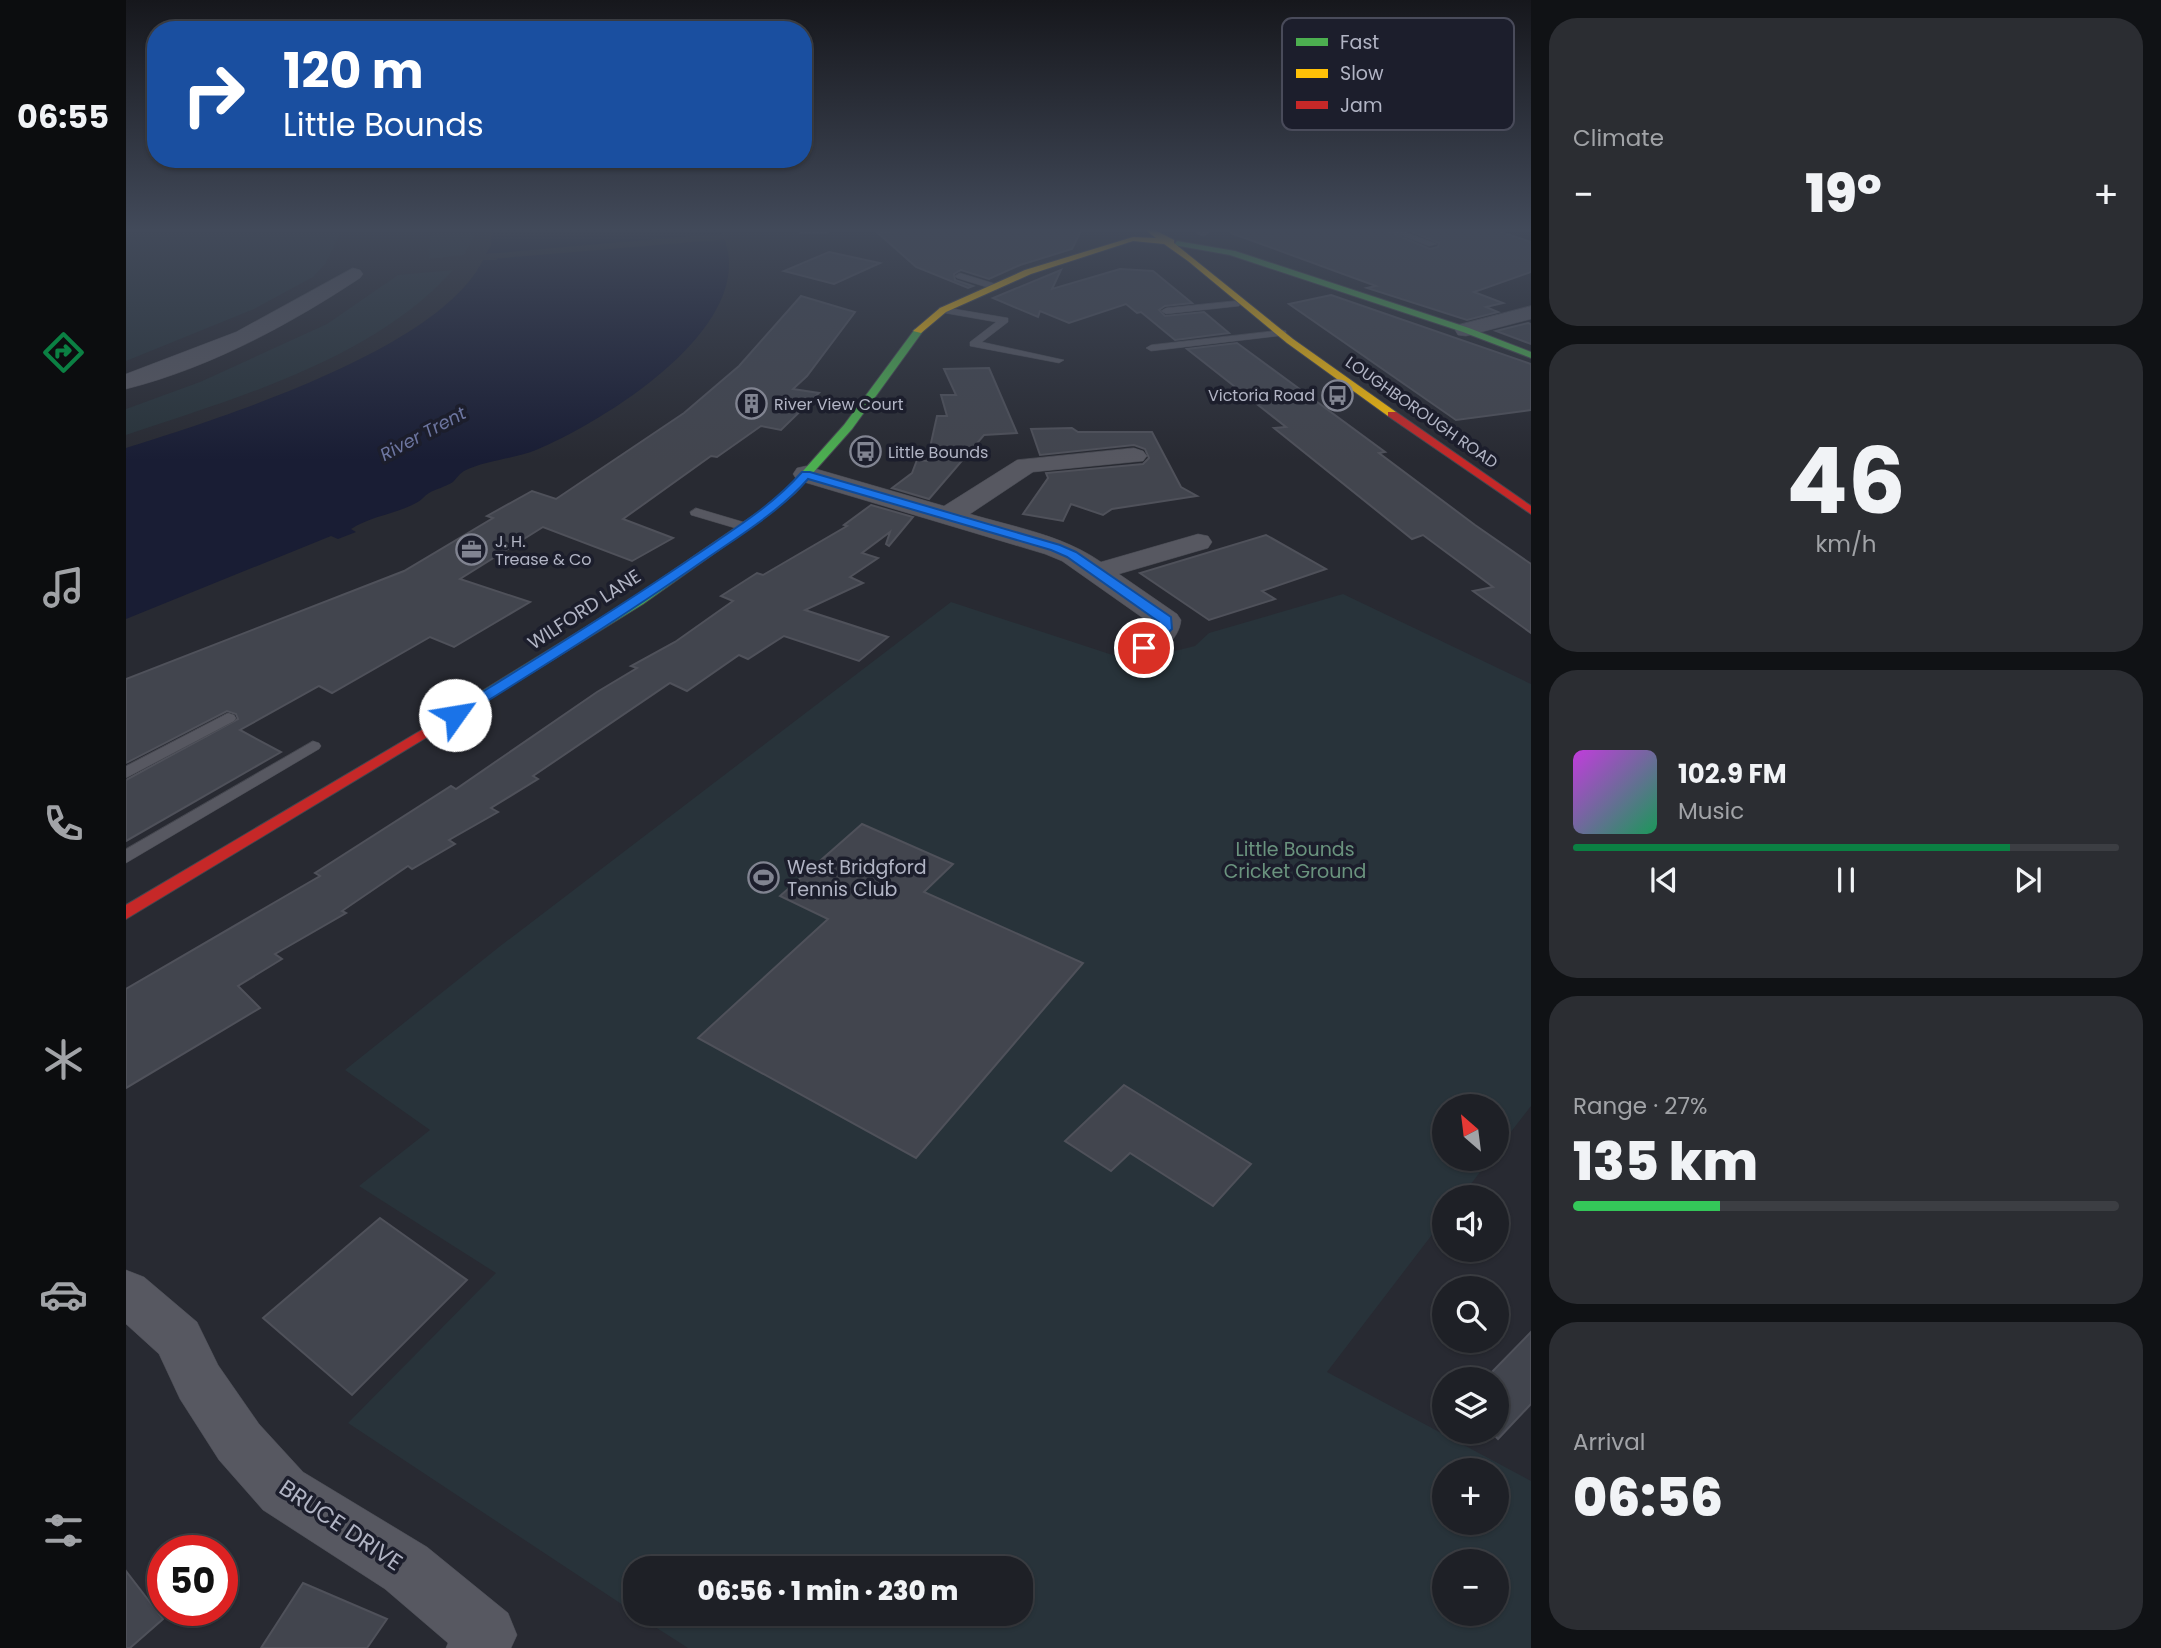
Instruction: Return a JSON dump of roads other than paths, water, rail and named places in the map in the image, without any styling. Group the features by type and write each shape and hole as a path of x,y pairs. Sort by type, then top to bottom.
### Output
{"main road":[{"name":"WILFORD LANE","path":"126,913 638,601 744,527 791,491 848,427 889,367 921,327 950,306"},
{"name":"LOUGHBOROUGH ROAD","path":"1243,306 1531,511"},
{"path":"1391,306 1466,330 1531,355"}],"street":[{"path":"126,382 174,366 254,331 302,306"},
{"path":"1466,330 1531,312"},
{"path":"947,516 1012,472 1026,466 1134,456"},
{"path":"806,474 1072,555 1166,620 1165,629 1144,648"},
{"path":"1096,572 1198,542"},
{"name":"BRUCE DRIVE","path":"126,1292 178,1338 199,1382 239,1442 284,1491 406,1568 486,1635 477,1648"}],"lane":[{"path":"1166,311 1206,306"},
{"path":"943,310 1004,320 974,344 1059,360"},
{"path":"1162,357 1147,344 1282,333"},
{"path":"696,512 744,527"},
{"path":"126,773 228,718"},
{"path":"126,857 313,746"}],"water":[{"name":"River Trent","path":"443,306 717,306 702,332 672,363 637,392 566,436 536,450 464,471 453,482 429,493 418,502 351,529 356,532 338,539 331,536 126,619 126,448 269,399 375,351 422,323"}],"place":[{"name":"Victoria Road","path":"1338,395"},
{"name":"River View Court","path":"751,404"},
{"name":"Little Bounds","path":"865,452"},
{"name":"J. H. Trease & Co","path":"472,550"},
{"name":"West Bridgford Tennis Club","path":"764,878"}],"park label":[{"name":"Little Bounds Cricket Ground","path":"1295,860"}]}
